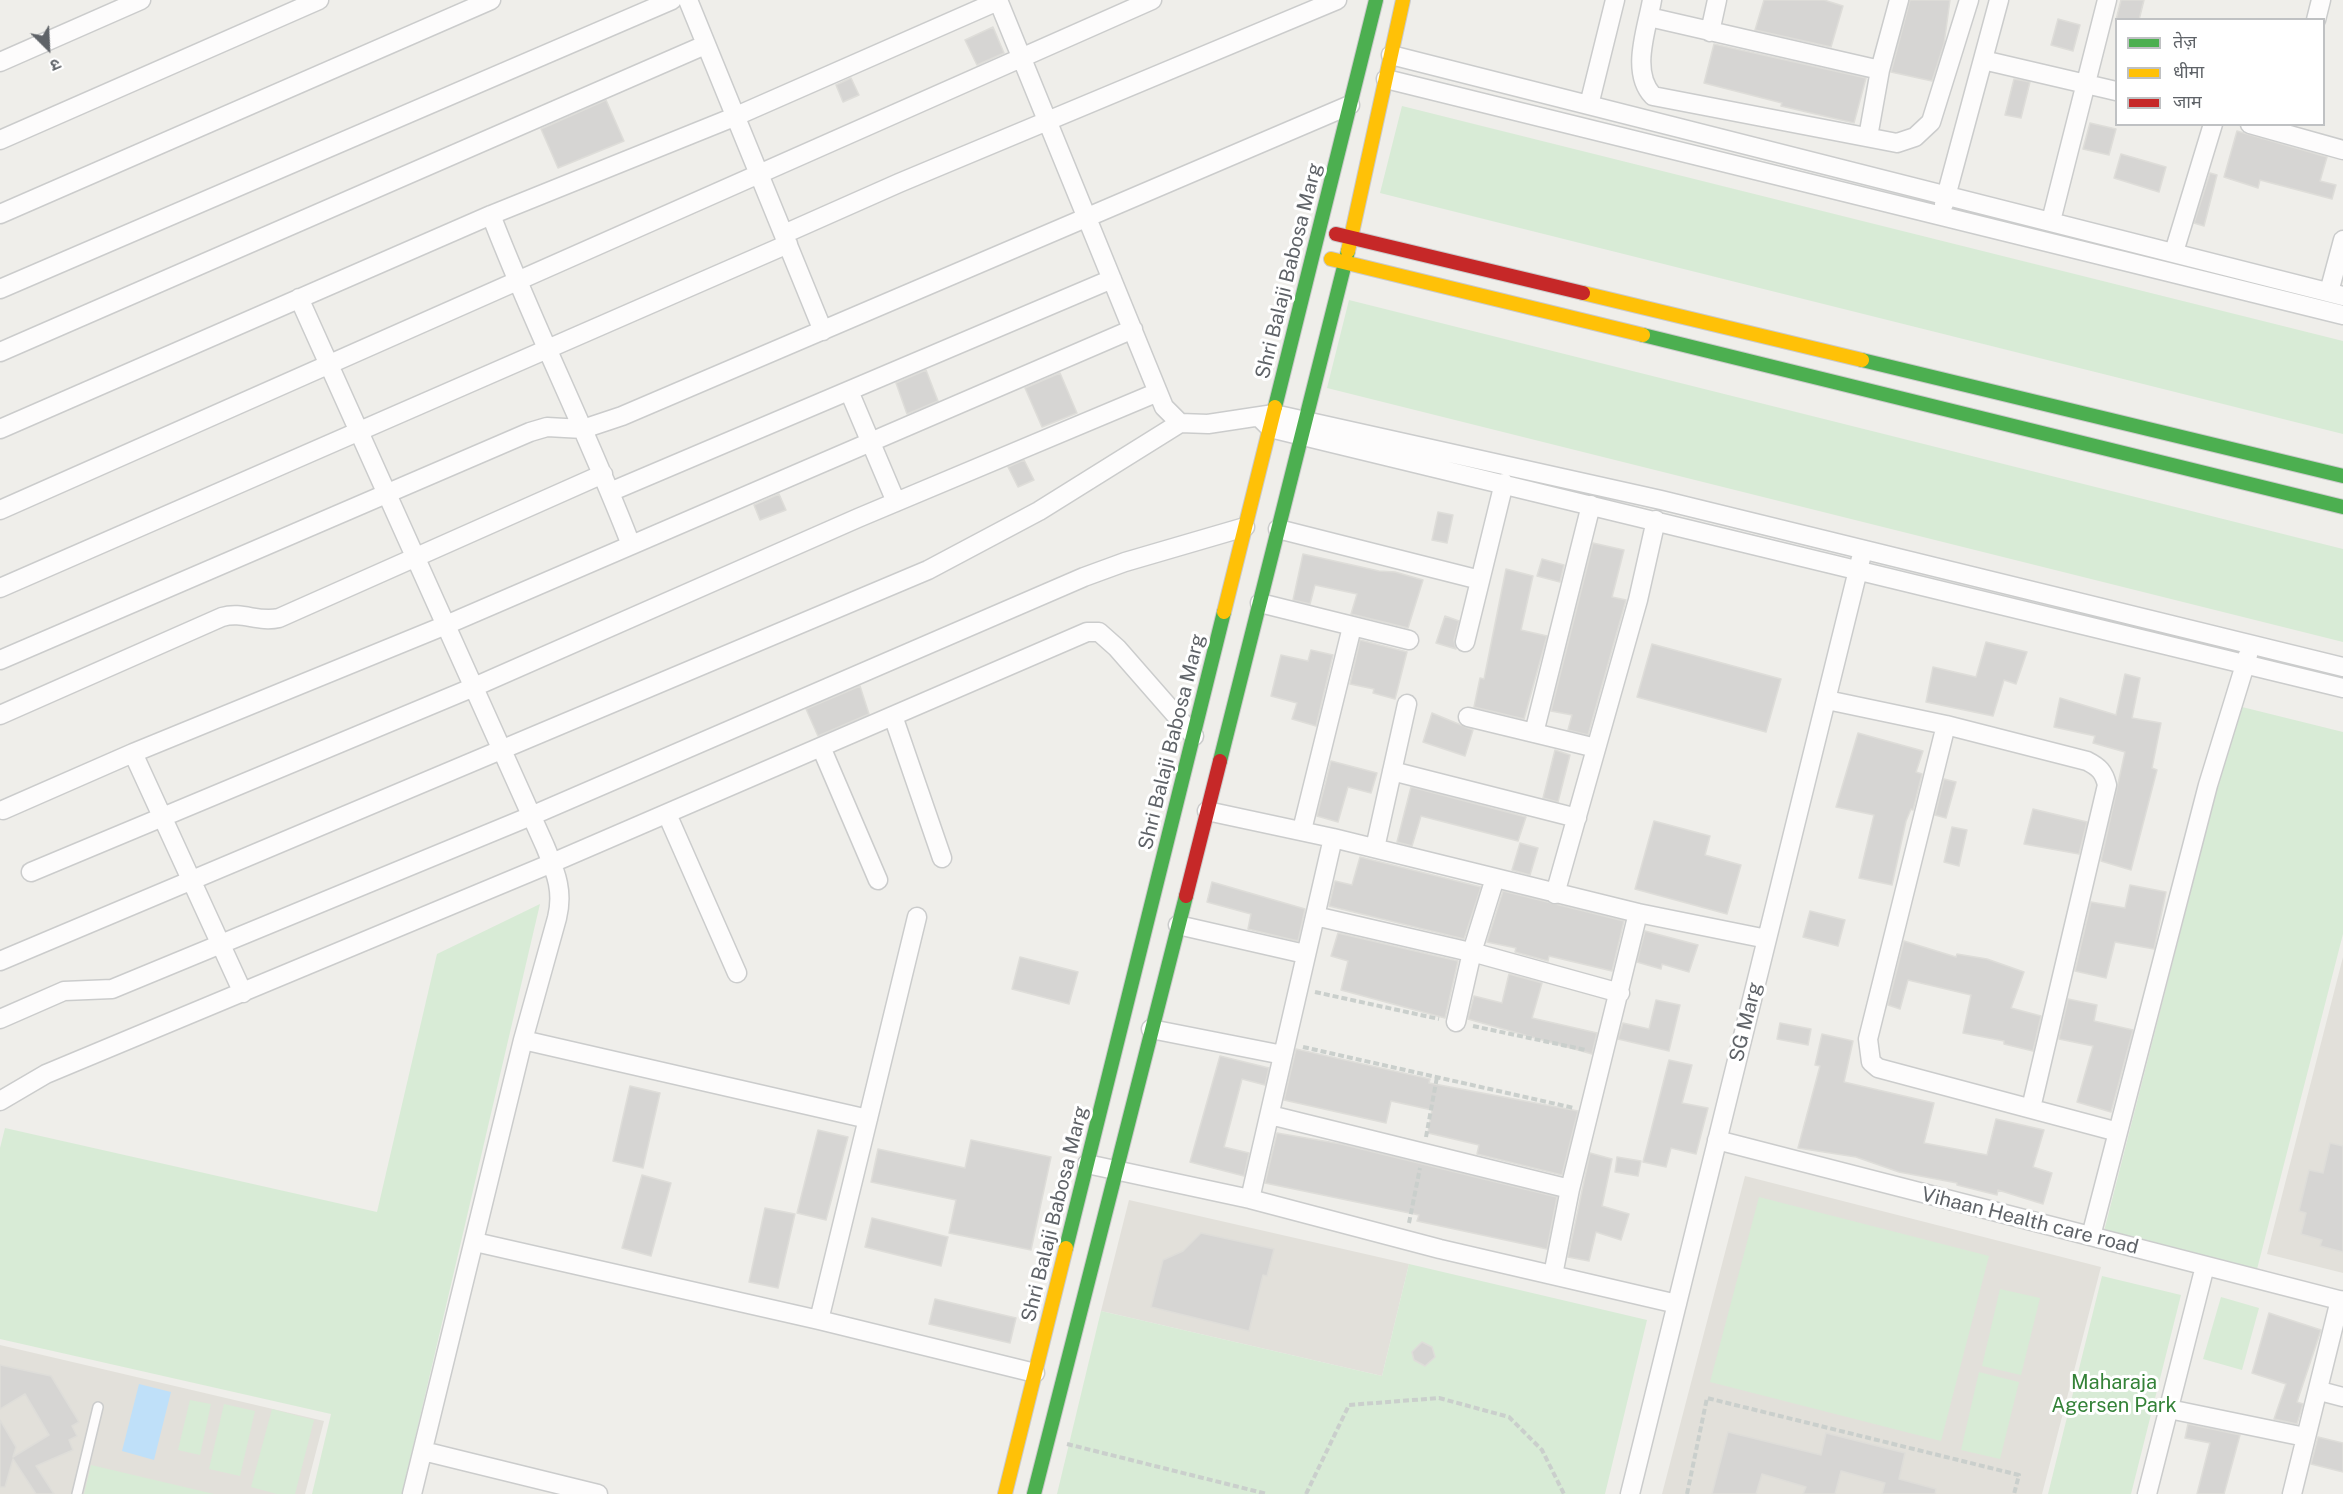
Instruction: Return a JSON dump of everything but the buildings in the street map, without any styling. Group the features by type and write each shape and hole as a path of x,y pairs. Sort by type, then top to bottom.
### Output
{"street":[{"path":"0,62 141,0"},
{"path":"0,140 319,0"},
{"path":"0,214 491,0"},
{"path":"0,289 672,0"},
{"path":"688,0 823,331"},
{"path":"0,510 1152,0"},
{"path":"0,588 546,349 1047,121 1337,0"},
{"name":"Shri Balaji Babosa Marg","path":"1005,1494 1194,736 1245,527 1268,420 1313,255 1376,0"},
{"path":"1034,1494 1346,262 1403,0"},
{"path":"1589,105 1615,0"},
{"path":"1710,32 1717,0"},
{"path":"1868,137 1880,70 1899,0"},
{"path":"1880,70 1710,32 1650,9 1641,64 1646,88 1653,96 1897,143 1908,142 1931,122 1969,0"},
{"path":"1941,215 1999,0"},
{"path":"2051,221 2107,0"},
{"path":"2316,18 2321,0"},
{"path":"0,429 491,215 734,117 998,1 1164,407 1180,423 1196,425 1268,420 1661,500 2343,667"},
{"path":"0,352 705,45"},
{"path":"1391,56 1947,194 2336,294 2343,240"},
{"path":"1983,60 2115,91"},
{"path":"1386,79 2343,315"},
{"path":"0,660 530,432 547,427 583,429 622,416 1350,105"},
{"path":"2174,252 2212,126"},
{"path":"2263,126 2288,130 2343,150"},
{"path":"491,215 516,280 603,474 631,545"},
{"path":"1319,231 1352,237 2343,476"},
{"path":"1313,255 2343,507"},
{"path":"610,492 1112,279"},
{"path":"299,298 474,687 560,885 561,902 524,1040 412,1494"},
{"path":"3,810 133,753 446,625 1132,329"},
{"path":"849,391 896,502"},
{"path":"31,872 474,687 896,502 1158,392"},
{"path":"0,961 502,752 928,570 1039,510 1180,423"},
{"path":"1304,428 1591,505 2343,688"},
{"path":"0,715 222,616 243,614 258,620 279,618 603,474"},
{"path":"1465,642 1504,483"},
{"path":"1534,733 1591,505"},
{"path":"1556,894 1638,600 1656,520"},
{"path":"0,1019 64,991 112,989 531,816 1084,577 1125,562 1245,527"},
{"path":"1278,529 1480,580"},
{"name":"SG Marg","path":"1630,1494 1863,549"},
{"path":"1260,603 1408,640"},
{"path":"1302,830 1352,627"},
{"path":"2,1103 21,1087 46,1074 552,863 1087,632 1099,632 1117,648 1194,736"},
{"path":"2091,1236 2208,785 2250,644"},
{"path":"1827,700 1946,724 2087,761 2098,766 2104,775 2107,785 2031,1108"},
{"path":"1375,848 1407,704"},
{"path":"893,716 942,858"},
{"path":"1468,717 1596,748"},
{"path":"1946,724 1868,1040 1871,1062 1878,1068 2118,1132"},
{"path":"821,747 878,880"},
{"path":"133,753 243,993"},
{"path":"1392,771 1577,818"},
{"path":"1207,811 1302,830 1638,914 1767,939"},
{"path":"667,814 736,973"},
{"path":"1250,1199 1333,838"},
{"path":"1456,1022 1472,952 1495,878"},
{"path":"1553,1275 1570,1190 1638,914"},
{"path":"819,1320 917,916"},
{"path":"1315,916 1472,952 1620,993"},
{"path":"1178,925 1305,954"},
{"path":"1151,1029 1284,1049"},
{"path":"524,1040 868,1119"},
{"path":"1270,1114 1570,1190"},
{"name":"Vihaan Health care road","path":"1717,1140 2342,1300"},
{"path":"1087,1164 1250,1199 1440,1249 1677,1304"},
{"path":"475,1242 819,1320 1035,1373"},
{"path":"2147,1494 2205,1266"},
{"path":"2292,1494 2342,1300"},
{"path":"2320,1391 2343,1397"},
{"path":"2169,1409 2305,1437"},
{"path":"423,1451 552,1488 598,1494"}],"lane":[{"path":"77,1494 98,1407"}],"path":[{"path":"1284,1049 1589,1112"},
{"path":"1306,1494 1349,1405 1439,1398 1509,1417 1542,1450 1564,1494"},
{"path":"1687,1494 1707,1398 2019,1475 2014,1494"},
{"path":"1048,1439 1267,1494"}],"shaded area":[{"path":"2343,957 2343,1273 2267,1254"},
{"path":"1745,1176 2101,1267 2042,1494 1662,1494"},
{"path":"1129,1200 1409,1264 1382,1376 1101,1311"},
{"path":"0,1345 324,1421 305,1494 0,1494"}],"green space":[{"path":"1402,106 2343,341 2343,434 1380,193"},
{"path":"1349,300 2343,549 2343,642 1327,388"},
{"path":"2238,706 2343,732 2343,934 2255,1277 2102,1239"},
{"path":"540,904 402,1494 312,1494 331,1414 0,1339 0,1148 5,1128 377,1212 437,954"},
{"path":"1759,1197 1989,1256 1941,1441 1710,1382"},
{"path":"1409,1264 1647,1320 1605,1494 1057,1494 1101,1311 1382,1376"},
{"name":"Maharaja Agersen Park","path":"2102,1276 2181,1295 2131,1494 2048,1494"},
{"path":"2000,1289 2040,1298 2021,1375 1982,1366"},
{"path":"2221,1297 2259,1308 2242,1370 2203,1359"},
{"path":"1979,1372 2019,1382 2000,1459 1961,1450"},
{"path":"190,1400 211,1404 200,1455 178,1450"},
{"path":"224,1404 255,1411 240,1476 209,1469"},
{"path":"272,1409 314,1420 295,1494 277,1494 251,1487"},
{"path":"91,1465 214,1494 84,1494"}],"water":[{"path":"139,1384 171,1392 154,1460 122,1451"}],"traffic: fast":[{"path":"1275,407 1376,0"},
{"path":"1220,761 1348,251"},
{"path":"1643,335 2343,507"},
{"path":"1862,360 2343,476"},
{"path":"1066,1248 1224,612"},
{"path":"1034,1494 1186,896"}],"traffic: slow":[{"path":"1348,251 1403,0"},
{"path":"1331,259 1643,335"},
{"path":"1583,293 1862,360"},
{"path":"1224,612 1275,407"},
{"path":"1005,1494 1066,1248"}],"traffic: jam":[{"path":"1336,234 1583,293"},
{"path":"1186,896 1220,761"}]}
